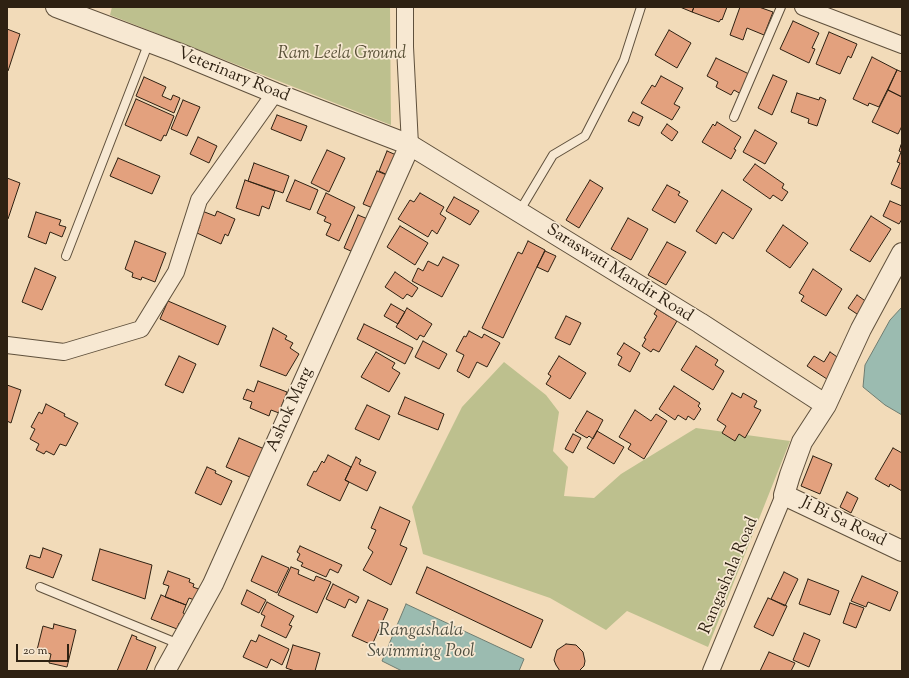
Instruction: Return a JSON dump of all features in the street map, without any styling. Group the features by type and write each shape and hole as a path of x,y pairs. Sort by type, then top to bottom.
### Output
{"street":[{"name":"Veterinary Road","path":"56,7 410,145"},
{"path":"405,7 405,47 410,145"},
{"path":"803,7 902,45"},
{"path":"7,345 64,352 140,329 176,272 199,200 275,93"},
{"name":"Saraswati Mandir Road","path":"410,145 700,323 826,405"},
{"name":"Ashok Marg","path":"165,671 213,584 410,145"},
{"path":"784,495 802,442 826,405 861,329 902,253"},
{"name":"Ji Bi Sa Road","path":"784,495 902,551"},
{"name":"Rangashala Road","path":"710,671 784,495"}],"lane":[{"path":"519,212 553,155 585,136 624,60 641,7"},
{"path":"734,117 781,7"},
{"path":"66,256 149,42"},
{"path":"40,587 180,644"}],"green space":[{"name":"Ram Leela Ground","path":"112,7 390,7 391,125 110,15"},
{"path":"504,362 546,395 559,412 553,451 568,467 564,496 594,498 621,474 696,428 790,441 708,647 627,611 606,630 550,598 423,554 412,507 462,407"}],"water":[{"path":"902,307 902,415 885,405 863,387 865,365 890,320"},
{"name":"Rangashala Swimming Pool","path":"406,604 524,659 519,671 402,671 382,661"}],"building":[{"path":"680,7 694,7 692,12"},
{"path":"694,7 727,7 722,20 721,19 719,22 692,12"},
{"path":"740,7 759,7 773,12 764,35 747,28 743,40 730,35"},
{"path":"793,21 819,33 812,48 815,49 809,63 780,49"},
{"path":"7,29 20,34 8,71 7,70"},
{"path":"669,30 691,43 677,68 655,55"},
{"path":"829,32 857,44 851,58 848,56 840,74 816,64"},
{"path":"872,57 897,70 879,107 869,103 868,106 853,99"},
{"path":"716,58 751,75 741,94 734,90 731,95 716,87 718,82 707,76"},
{"path":"897,70 902,72 902,97 888,90"},
{"path":"773,75 787,81 772,115 758,108"},
{"path":"661,76 683,88 674,104 680,107 672,120 641,103 652,85 655,87"},
{"path":"144,77 166,87 162,96 171,100 173,95 180,98 174,113 136,96"},
{"path":"888,90 902,97 902,126 898,134 872,122"},
{"path":"797,93 819,100 820,97 826,100 817,126 808,123 809,119 791,112"},
{"path":"136,99 174,116 166,136 164,135 161,141 125,125"},
{"path":"183,100 200,107 187,136 171,129"},
{"path":"633,112 643,117 639,126 628,121"},
{"path":"277,115 307,126 301,141 271,129"},
{"path":"717,122 741,137 734,149 736,150 731,159 702,142 713,124 715,126"},
{"path":"667,124 678,132 672,141 661,133"},
{"path":"755,130 777,143 765,164 743,152"},
{"path":"198,137 217,146 209,163 190,154"},
{"path":"901,145 902,189 891,184 900,163 897,162 901,152 899,151"},
{"path":"327,150 345,158 329,192 311,183"},
{"path":"387,151 403,158 394,178 379,171"},
{"path":"118,158 160,176 152,194 110,176"},
{"path":"254,163 289,176 283,193 248,181"},
{"path":"755,164 784,184 782,188 788,192 782,201 773,195 770,199 743,180"},
{"path":"377,171 394,178 380,211 363,204"},
{"path":"7,178 20,183 8,219 7,219"},
{"path":"245,180 275,191 269,209 262,206 259,216 236,208"},
{"path":"295,180 318,190 310,210 286,201"},
{"path":"590,180 603,188 579,228 566,220"},
{"path":"667,185 680,192 678,195 688,201 675,223 652,210"},
{"path":"722,190 752,209 733,239 723,232 716,244 696,231"},
{"path":"326,193 355,207 339,241 326,235 331,224 324,221 326,217 317,213"},
{"path":"420,193 444,207 440,214 446,218 437,234 432,230 428,237 398,219 410,200 414,202"},
{"path":"454,197 479,211 470,225 446,211"},
{"path":"890,201 902,206 902,219 899,224 883,216"},
{"path":"202,211 215,216 217,211 235,219 228,236 225,234 221,244 197,233 200,225 196,224"},
{"path":"36,212 61,220 59,225 66,227 62,237 50,232 46,244 28,237"},
{"path":"358,215 375,222 360,255 344,248"},
{"path":"871,216 891,229 870,262 850,250"},
{"path":"628,218 648,229 631,260 611,249"},
{"path":"783,225 808,243 790,268 766,251"},
{"path":"400,226 428,243 415,265 387,247"},
{"path":"135,241 166,253 155,282 142,277 141,280 132,277 133,273 125,269"},
{"path":"528,241 545,250 503,338 482,328 518,252 522,254"},
{"path":"667,242 686,252 666,285 648,275"},
{"path":"545,251 556,256 548,272 537,267"},
{"path":"443,257 459,265 442,297 412,281 418,268 423,271 428,261 438,266"},
{"path":"35,268 56,277 42,310 22,302"},
{"path":"813,269 842,289 826,316 801,301 804,296 799,293"},
{"path":"395,272 418,288 412,297 407,294 403,299 385,287"},
{"path":"857,295 871,305 863,318 848,308"},
{"path":"168,301 226,326 218,345 160,319"},
{"path":"391,304 405,312 398,324 384,316"},
{"path":"407,308 432,324 424,337 420,335 417,340 396,327"},
{"path":"657,309 677,321 659,352 653,349 651,352 642,346 646,339 644,338 657,316 654,314"},
{"path":"566,316 581,323 570,345 555,338"},
{"path":"364,324 413,348 405,364 357,339"},
{"path":"273,328 287,336 285,339 293,343 290,348 299,354 286,376 260,366"},
{"path":"469,331 482,338 484,334 500,343 487,367 477,362 469,378 457,371 464,355 456,351 464,336 466,337"},
{"path":"423,341 447,354 439,369 415,357"},
{"path":"624,343 640,353 630,372 618,365 622,357 617,354"},
{"path":"696,346 718,360 715,365 724,371 713,390 681,370"},
{"path":"376,352 395,363 392,368 400,373 389,392 361,377"},
{"path":"830,352 843,361 830,381 807,366 814,356 824,362"},
{"path":"179,356 196,364 183,393 165,385"},
{"path":"559,356 586,373 570,399 546,384 551,376 548,374"},
{"path":"258,381 287,392 279,413 271,410 269,416 250,408 252,402 243,399 247,389 254,392"},
{"path":"7,385 21,390 11,423 7,421"},
{"path":"674,386 700,403 698,406 701,409 694,420 688,416 686,420 678,415 675,420 659,409"},
{"path":"732,393 741,398 743,393 757,401 754,407 761,410 745,438 739,434 735,441 722,433 726,426 717,420"},
{"path":"405,397 444,414 438,430 398,414"},
{"path":"46,404 78,423 66,446 60,444 54,455 46,451 44,454 36,450 39,444 30,439 35,429 31,427 39,412 42,414"},
{"path":"367,405 390,416 379,440 355,429"},
{"path":"635,410 651,421 656,414 667,421 644,459 628,449 631,444 619,437"},
{"path":"587,411 603,420 593,439 589,436 587,438 575,431"},
{"path":"597,431 624,447 614,464 587,448"},
{"path":"573,434 581,438 573,453 565,449"},
{"path":"239,438 269,451 257,480 226,467"},
{"path":"893,448 902,453 902,491 890,484 889,487 875,479"},
{"path":"328,455 351,467 345,480 349,482 340,501 307,485 314,471 316,472 322,461 324,463"},
{"path":"813,456 832,464 820,494 801,486"},
{"path":"356,457 361,460 359,464 376,472 367,491 345,480"},
{"path":"207,467 216,471 215,473 232,481 221,505 195,493"},
{"path":"847,492 858,498 851,513 840,507"},
{"path":"380,507 410,521 400,545 407,548 391,585 363,570 373,552 368,548 376,530 371,528"},
{"path":"300,546 342,565 338,573 330,569 326,577 301,566 303,563 297,560 300,554 297,552"},
{"path":"43,548 62,555 53,578 26,568 30,555 40,558"},
{"path":"100,549 152,565 145,599 92,580"},
{"path":"262,556 289,568 277,593 251,581"},
{"path":"291,567 299,570 298,574 314,581 316,576 331,582 317,613 278,595"},
{"path":"427,567 543,620 531,648 416,593"},
{"path":"168,571 190,579 189,582 194,584 193,587 201,590 197,601 189,598 186,605 165,597 169,586 163,584"},
{"path":"784,572 798,579 785,606 771,599"},
{"path":"862,576 898,592 890,611 868,602 866,607 851,601"},
{"path":"808,579 839,591 830,615 799,604"},
{"path":"333,584 359,597 356,603 349,599 345,608 326,599"},
{"path":"247,590 266,600 259,613 241,604"},
{"path":"161,595 186,605 183,613 189,616 186,626 179,623 177,629 151,619"},
{"path":"768,598 787,606 773,636 754,627"},
{"path":"368,600 388,609 372,645 352,636"},
{"path":"267,602 294,616 289,625 292,626 286,638 261,626 265,616 261,614"},
{"path":"850,603 864,608 856,628 843,623"},
{"path":"54,624 76,630 67,667 49,663 51,654 37,650 43,626 53,629"},
{"path":"804,633 820,640 809,667 793,660"},
{"path":"132,635 137,637 136,639 156,647 146,671 117,671"},
{"path":"259,635 289,649 282,665 271,659 267,668 243,657 251,640 256,642"},
{"path":"566,644 576,645 583,652 585,661 584,666 579,671 560,671 556,665 554,660 557,650"},
{"path":"293,645 320,653 315,671 295,671 286,668"},
{"path":"769,652 795,663 791,671 760,671"}]}
